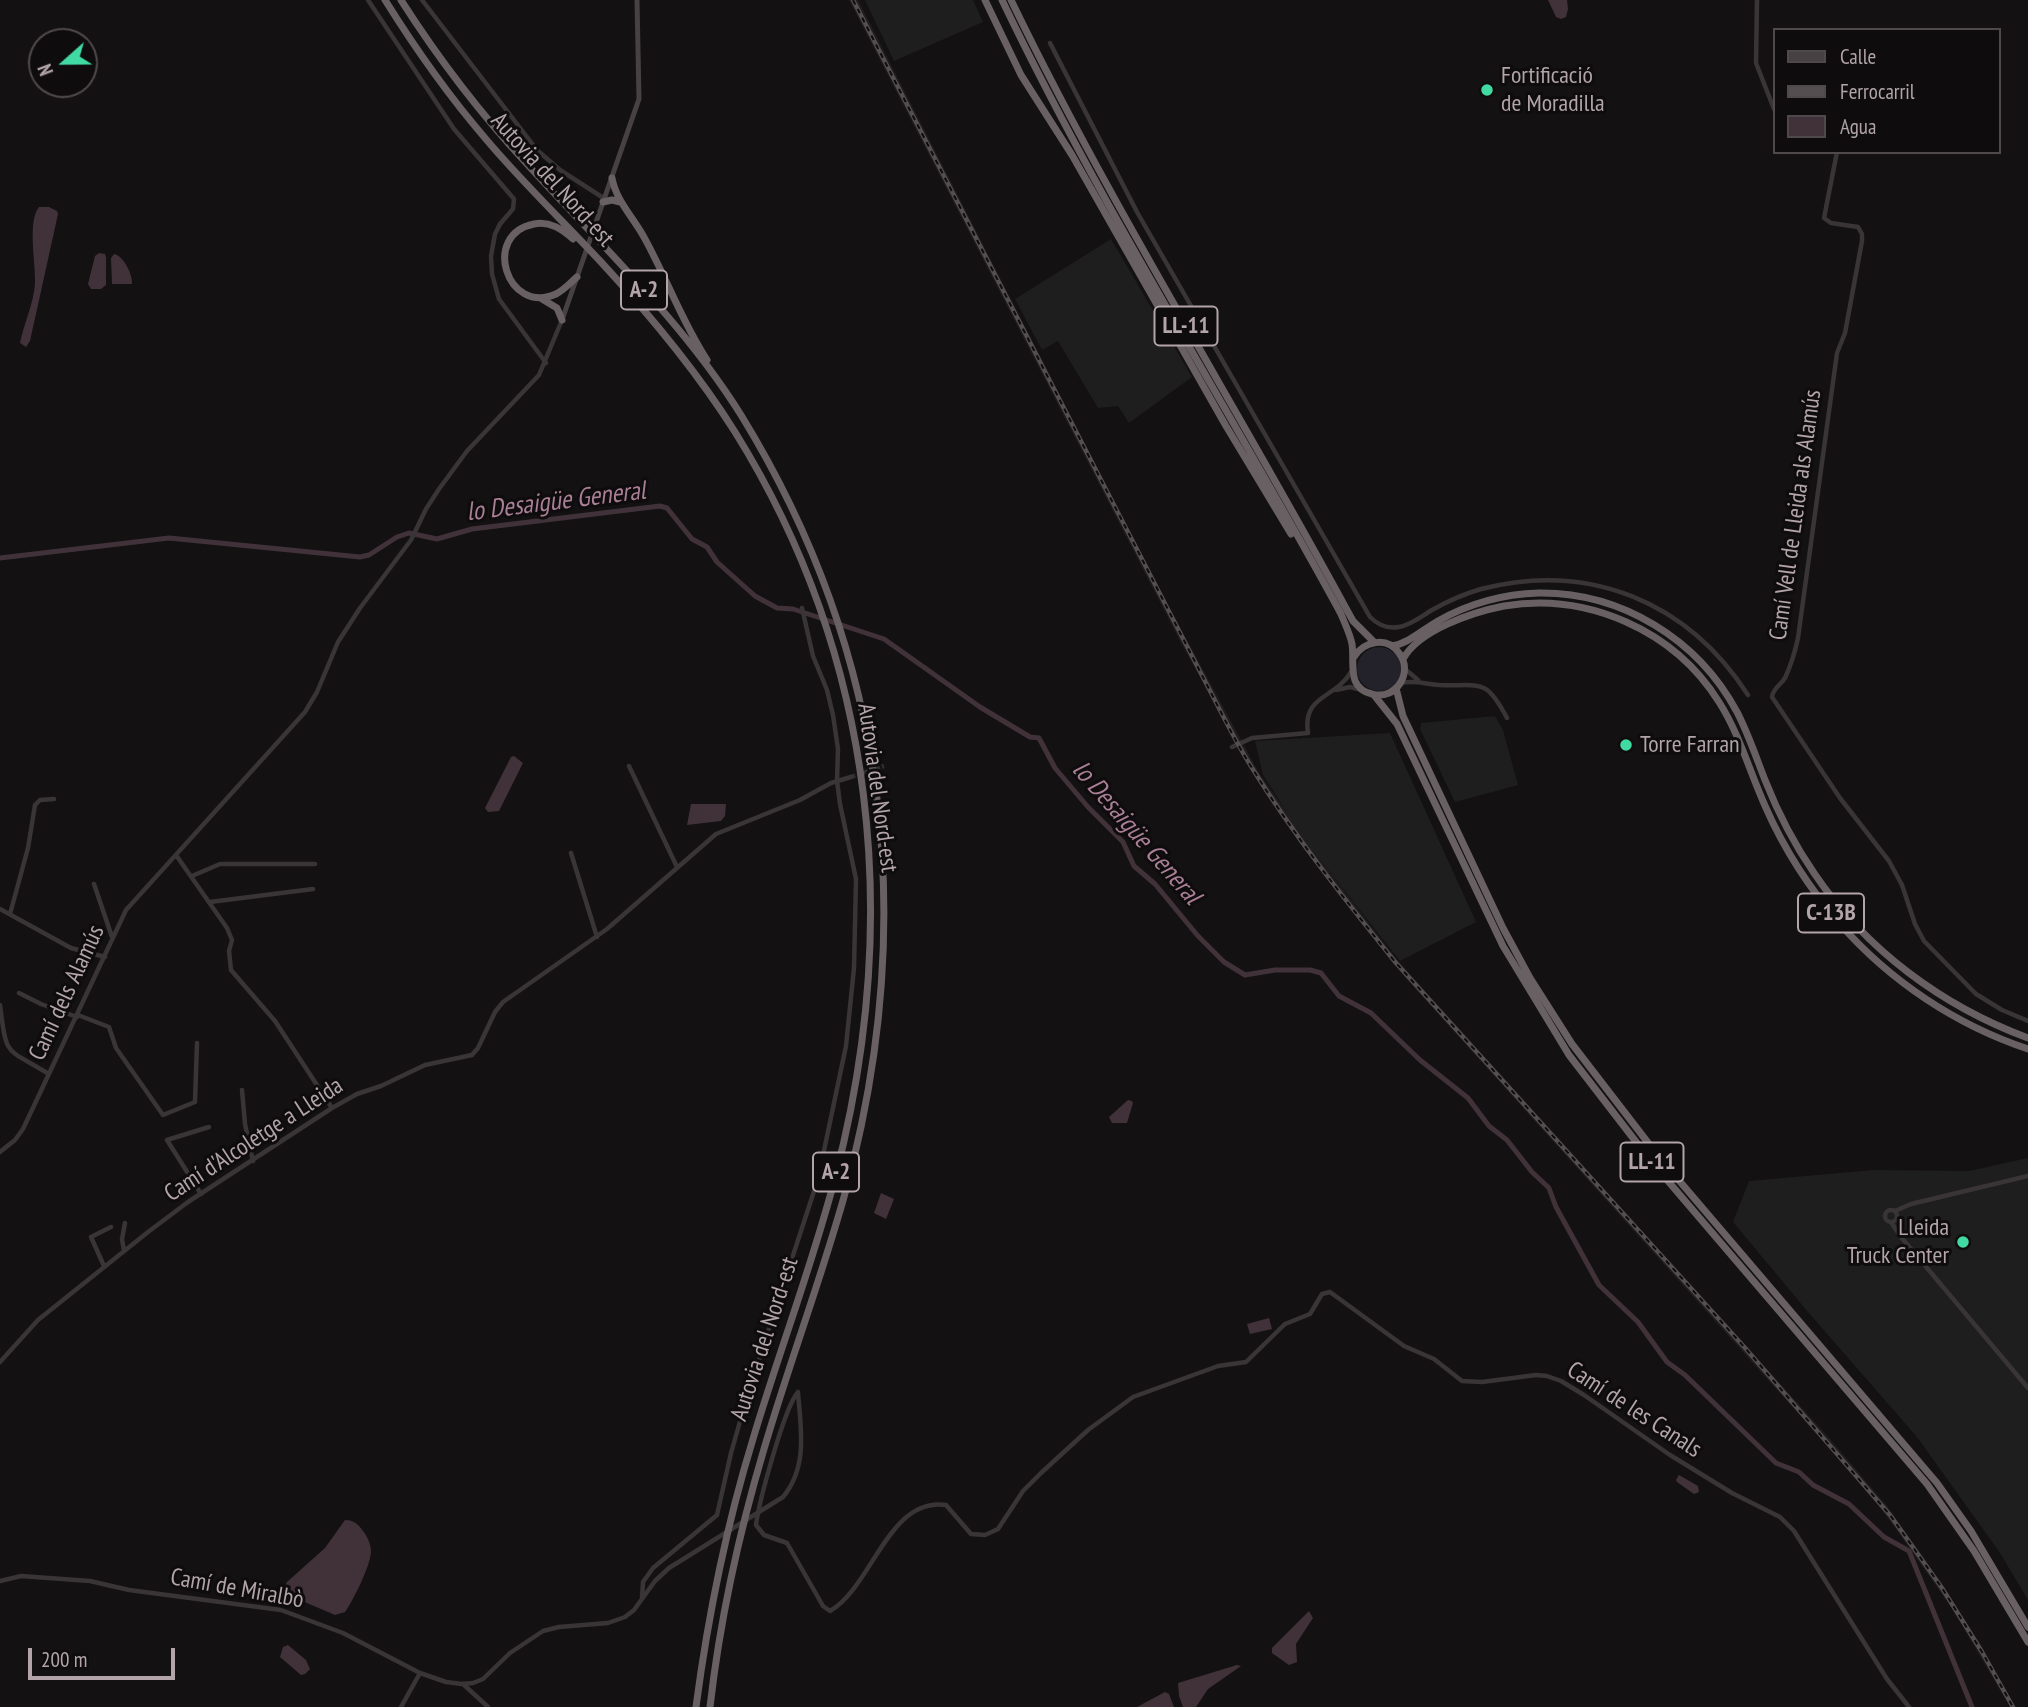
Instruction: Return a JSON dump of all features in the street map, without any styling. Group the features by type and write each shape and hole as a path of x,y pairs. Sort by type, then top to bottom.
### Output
{"highway":[{"name":"Autovia del Nord-est","path":"385,0 430,66 484,137 643,309 691,368 737,436 793,543 820,610 852,727 867,826 872,926 867,1010 853,1097 834,1181 731,1515 710,1611 696,1707"},
{"name":"Autovia del Nord-est","path":"401,0 441,60 473,101 652,299 719,382 738,410 775,473 808,544 841,632 867,732 882,836 885,933 877,1040 863,1119 846,1186 772,1420 747,1509 729,1585 710,1707"},
{"path":"985,0 1025,82 1072,155 1238,446 1316,576 1326,587"},
{"name":"LL-11","path":"1002,0 1105,201 1326,587 1348,630 1354,657 1352,671"},
{"name":"LL-11","path":"1011,0 1130,230 1353,621 1374,642"},
{"name":"A-2","path":"612,178 616,194 645,238 687,327 719,382"},
{"path":"604,201 614,200 623,205"},
{"name":"A-2","path":"562,320 557,308 517,289 508,276 505,263 507,246 513,236 526,227 540,224 557,227 569,236 621,290 680,360 691,368"},
{"path":"540,298 558,293 577,277"},
{"name":"C-13B","path":"1392,646 1405,642 1461,610 1485,601 1526,594 1561,594 1598,601 1624,609 1658,627 1688,649 1723,690 1741,721 1793,839 1823,886 1851,920 1884,953 1929,988 1970,1013 2028,1038"},
{"name":"C-13B","path":"1403,659 1413,645 1442,627 1478,612 1512,605 1550,604 1588,609 1621,619 1654,636 1691,666 1718,700 1783,843 1808,883 1840,924 1889,971 1933,1003 1982,1030 2028,1049"},
{"path":"1354,657 1360,649 1374,642 1392,646 1403,659 1405,669 1399,686 1384,695 1374,695"},
{"path":"1352,671 1355,681 1365,691"},
{"name":"LL-11","path":"1399,686 1401,713 1490,904 1530,978 1566,1036 1631,1124 1937,1483 1971,1531 2028,1627"},
{"name":"LL-11","path":"1365,691 1374,695 1397,724 1503,946 1569,1055 1650,1160 1927,1484 1974,1551 2028,1643"}],"street":[{"path":"368,0 454,129 513,199 513,209 500,224 494,238 492,274 499,299 546,363"},
{"path":"422,0 537,150 604,201"},
{"path":"562,320 639,99 636,0"},
{"path":"1757,0 1756,63 1772,104"},
{"path":"1050,43 1137,212 1359,601 1375,622 1390,628 1404,626 1458,597 1506,584 1546,580 1587,583 1646,601 1685,625 1727,664 1748,695"},
{"name":"Camí Vell de Lleida als Alamús","path":"1837,154 1824,218 1830,223 1858,227 1862,241 1845,333 1837,353 1798,638 1791,664 1782,682 1773,691 1772,697 1840,798 1889,861 1924,941 1976,994 2002,1010 2028,1021"},
{"name":"Camí dels Alamús","path":"0,1152 20,1134 129,906 301,717 317,692 338,642 412,537 430,503 467,451 533,384 546,363 562,320"},
{"path":"462,1684 483,1679 510,1653 540,1633 559,1627 620,1620 634,1610 642,1598 643,1582 653,1568 717,1515 749,1390 816,1188 851,1010 856,879 837,781 838,755 833,715 827,690 813,656 802,608"},
{"path":"1405,669 1419,681"},
{"path":"1335,691 1352,671"},
{"path":"1399,686 1419,681 1438,685 1468,684 1485,687 1494,696 1507,718"},
{"path":"1232,747 1258,737 1308,733 1307,719 1316,701 1335,691 1352,687 1365,691"},
{"path":"629,766 677,867"},
{"name":"Camí d'Alcoletge a Lleida","path":"0,1362 38,1320 104,1266 201,1194 332,1108 432,1063 472,1055 503,1002 597,937 716,834 851,777"},
{"path":"10,914 29,848 35,805 40,800 54,799"},
{"path":"571,853 597,937"},
{"path":"176,855 227,928 232,940 229,956 231,970 275,1021 332,1108"},
{"path":"192,876 220,864 315,864"},
{"path":"94,884 113,938"},
{"path":"210,902 313,889"},
{"path":"0,909 71,948 105,957"},
{"path":"19,993 37,1003 109,1027 116,1048 163,1115 195,1102 197,1043"},
{"path":"0,1005 4,1041 8,1048 13,1054 49,1074"},
{"path":"242,1090 246,1132 253,1161"},
{"path":"201,1194 167,1140 209,1127"},
{"path":"2028,1177 1911,1204 1895,1211 1889,1210 1885,1214 1886,1220 1891,1222 2028,1388"},
{"path":"1891,1222 1897,1217 1895,1211"},
{"path":"124,1251 122,1239 125,1223"},
{"path":"104,1266 91,1237 111,1227"},
{"name":"Camí de les Canals","path":"642,1598 663,1573 706,1544 765,1509 786,1494 799,1472 801,1454 798,1392 790,1401 783,1423 756,1525 764,1535 787,1543 826,1610 832,1610 847,1596 909,1513 936,1504 946,1504 970,1533 982,1536 993,1532 1003,1523 1023,1491 1041,1473 1088,1430 1127,1401 1146,1391 1218,1366 1246,1362 1285,1324 1310,1314 1322,1294 1328,1292 1404,1346 1437,1360 1462,1381 1482,1382 1536,1375 1561,1381 1578,1390 1670,1455 1783,1520 1796,1532 1887,1679 1909,1707"},
{"name":"Camí de Miralbò","path":"0,1581 21,1576 90,1581 129,1590 281,1610 343,1633 421,1673 446,1682 462,1684 488,1707"},
{"path":"401,1707 421,1673"}],"shaded area":[{"path":"849,0 858,0 1157,585 1259,773 1287,812 1263,775 1255,741 1390,733 1476,922 1400,961 1311,848 1399,962 1832,1441 1887,1506 1981,1645 2015,1707 2010,1707 1951,1607 1888,1518 1852,1473 1404,976 1302,847 1250,768 1179,639"},
{"path":"865,0 973,0 983,22 894,61"},
{"path":"1111,239 1192,377 1129,423 1118,406 1098,408 1058,341 1042,350 1015,299"},
{"path":"1379,647 1388,648 1395,653 1400,660 1400,678 1395,685 1388,690 1379,691 1370,690 1363,685 1358,678 1357,669 1358,660 1363,653 1370,648"},
{"path":"1495,716 1503,730 1518,785 1455,802 1420,729 1421,723"},
{"path":"2028,1158 2028,1600 2000,1553 1917,1437 1733,1222 1749,1181 1873,1170 1969,1171"}],"water":[{"path":"1548,0 1567,0 1566,17 1556,17"},
{"path":"39,207 49,207 58,214 30,341 26,347 20,343 34,290 33,223"},
{"path":"99,253 105,254 106,257 106,285 101,289 91,289 88,284 95,256"},
{"path":"114,254 127,266 132,284 112,284 111,258"},
{"path":"514,756 523,763 499,811 488,812 485,808 511,757"},
{"path":"691,804 726,804 725,816 721,821 687,825"},
{"path":"1128,1100 1133,1103 1127,1123 1112,1123 1109,1117"},
{"path":"881,1193 894,1199 886,1219 874,1213"},
{"path":"1269,1318 1272,1329 1250,1334 1247,1324"},
{"path":"1679,1475 1698,1486 1699,1492 1694,1494 1677,1482"},
{"path":"345,1520 359,1526 371,1551 365,1574 352,1600 345,1612 335,1615 286,1594 283,1589 287,1582 325,1548"},
{"path":"1309,1611 1313,1618 1296,1644 1297,1662 1289,1665 1272,1653 1272,1648"},
{"path":"288,1645 306,1660 310,1669 305,1674 301,1675 280,1657 283,1647"},
{"path":"1241,1666 1208,1689 1196,1707 1183,1707 1178,1683"},
{"path":"1165,1692 1169,1694 1174,1707 1137,1707"}],"waterway":[{"name":"lo Desaigüe General","path":"0,558 169,538 360,557 369,555 397,537 409,533 437,539 472,529 660,506 667,508 692,539 707,547 717,562 755,596 777,608 793,609 884,639 980,707 1030,737 1039,738 1055,768 1123,842 1134,866 1155,884 1198,936 1224,962 1245,975 1275,970 1310,970 1321,973 1339,996 1371,1013 1420,1060 1468,1098 1489,1126 1507,1140 1532,1172 1549,1188 1556,1207 1599,1285 1638,1322 1667,1362 1685,1375 1776,1463 1799,1472 1813,1485 1849,1504 1884,1537 1909,1551 1972,1707"}],"tunnel":[{"path":"851,777 884,766"}],"railway":[{"path":"853,0 1228,726 1285,819 1396,963 1746,1349 1890,1515 1942,1588 2013,1707"}],"place":[{"name":"Fortificació de Moradilla","path":"1487,90"},
{"name":"Torre Farran","path":"1626,745"},
{"name":"Lleida Truck Center","path":"1963,1242"}]}
